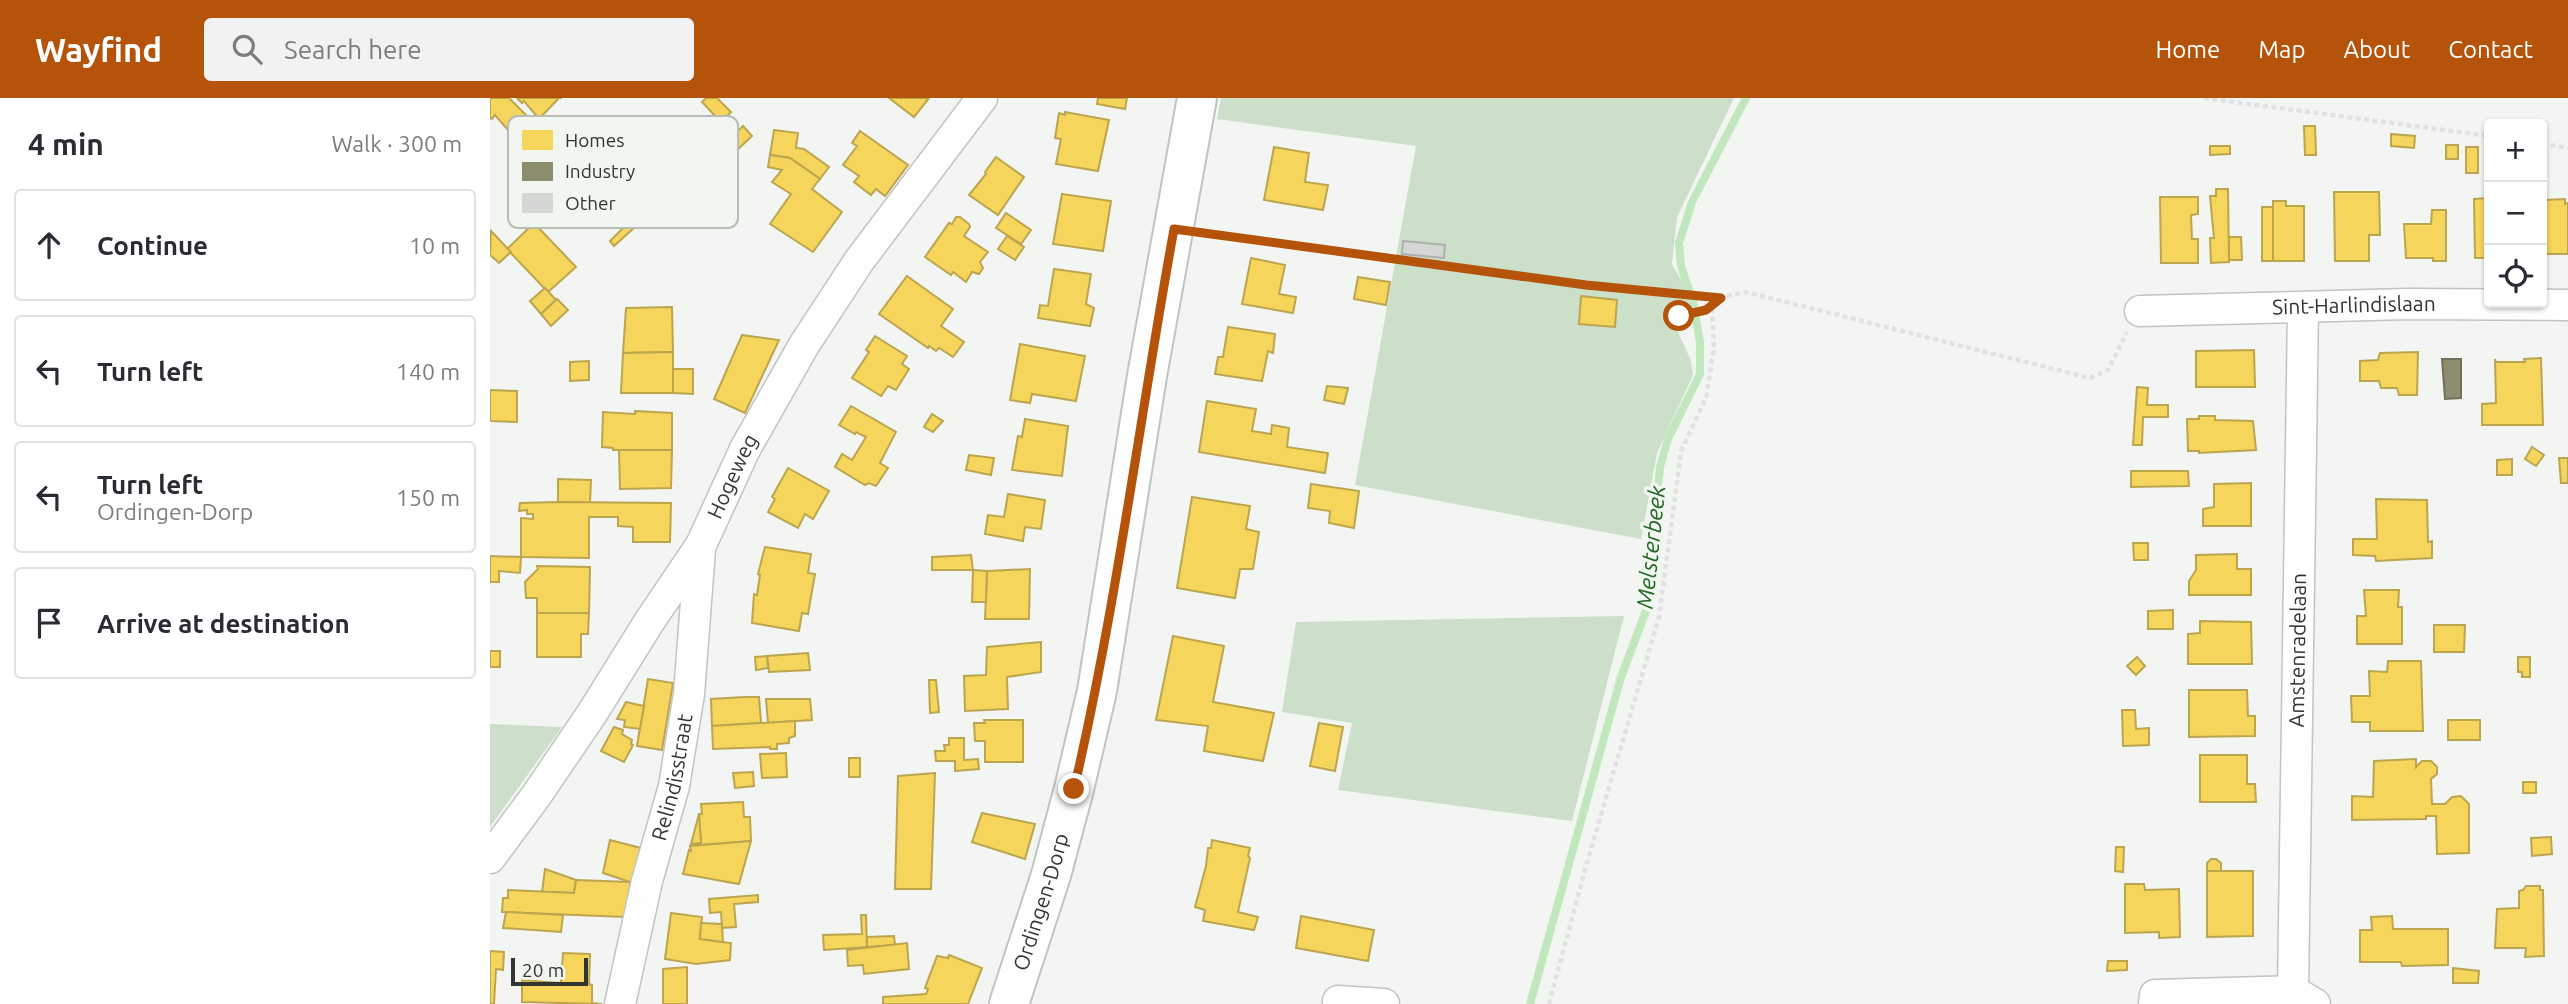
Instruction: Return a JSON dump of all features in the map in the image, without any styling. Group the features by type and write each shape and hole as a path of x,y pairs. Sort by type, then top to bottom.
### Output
{"main road":[{"name":"Ordingen-Dorp","path":"1009,1004 1051,875 1097,691 1147,376 1197,98"}],"street":[{"name":"Hogeweg","path":"490,858 593,712 701,545 745,449 804,345 859,261 982,98"},
{"name":"Sint-Harlindislaan","path":"2140,311 2408,304 2568,305"},
{"name":"Amstenradelaan","path":"2303,308 2304,998"},
{"name":"Relindisstraat","path":"620,1004 647,881 674,786 689,694 701,545"},
{"path":"2155,1000 2304,998"},
{"path":"1338,1000 1384,1004"}],"path":[{"path":"2204,98 2484,135"},
{"path":"2547,145 2568,148"},
{"path":"1174,229 1586,285 1721,298 1746,292 2090,378 2108,370 2132,317 2140,311"},
{"path":"1679,316 1706,310 1721,298"},
{"path":"1549,1004 1586,866 1659,617 1681,451 1706,398 1714,347 1712,306"}],"green space":[{"path":"1221,98 1734,98 1677,217 1672,264 1686,289 1689,305 1671,316 1691,361 1693,375 1657,453 1641,539 1355,485 1416,146 1217,119"},
{"path":"1624,616 1572,821 1338,790 1352,723 1282,712 1296,622"},
{"path":"490,724 562,727 490,827"}],"building: Homes":[{"path":"490,98 509,98 527,116 508,116 508,130 495,115 492,119"},
{"path":"517,98 559,98 542,116 536,116 524,101 522,103"},
{"path":"706,98 717,98 731,112 727,116 715,116 702,102"},
{"path":"889,98 929,98 914,117"},
{"path":"1098,98 1127,98 1125,109 1097,104"},
{"path":"1065,112 1109,120 1098,171 1056,164 1061,139 1055,138 1059,113 1065,115"},
{"path":"743,126 752,136 738,149 738,131"},
{"path":"2304,126 2315,126 2316,155 2305,155"},
{"path":"774,130 798,133 796,148 804,149 829,167 820,179 790,158 770,155"},
{"path":"860,131 908,165 885,196 876,189 871,195 854,182 859,176 843,165 857,146 852,143"},
{"path":"2391,134 2415,136 2414,148 2391,146"},
{"path":"2446,145 2458,145 2458,159 2446,159"},
{"path":"2210,146 2230,146 2230,154 2210,155"},
{"path":"1274,147 1309,153 1305,182 1328,185 1323,210 1264,200"},
{"path":"2466,147 2478,147 2478,173 2466,173"},
{"path":"770,155 790,158 820,179 812,189 842,212 813,252 770,224 791,194 772,182 782,170 768,167"},
{"path":"996,157 1024,177 998,215 969,195"},
{"path":"2216,189 2228,189 2229,262 2211,263 2210,238 2214,238 2210,196 2216,196"},
{"path":"2334,192 2379,192 2380,235 2369,235 2369,261 2335,261"},
{"path":"1062,194 1111,201 1103,251 1053,244"},
{"path":"2160,197 2198,197 2198,214 2191,215 2192,239 2198,239 2198,263 2161,263"},
{"path":"2484,198 2484,258 2475,258 2474,199"},
{"path":"2565,199 2565,204 2568,203 2568,254 2547,254 2547,200"},
{"path":"2273,201 2286,201 2286,206 2304,206 2304,261 2273,261"},
{"path":"2262,207 2273,207 2273,261 2262,261"},
{"path":"2432,210 2446,210 2446,261 2406,258 2404,224 2431,224"},
{"path":"1006,213 1031,230 1021,244 996,228"},
{"path":"956,217 969,224 964,236 988,252 980,262 983,268 979,274 972,272 966,282 925,257"},
{"path":"529,228 539,228 576,267 548,292 507,249"},
{"path":"623,228 634,228 614,246 610,241"},
{"path":"491,231 511,252 499,263 490,255"},
{"path":"1007,236 1024,247 1015,260 998,249"},
{"path":"2229,237 2241,237 2242,260 2229,260"},
{"path":"1251,258 1285,265 1279,294 1296,297 1293,313 1242,304"},
{"path":"1054,269 1091,274 1086,304 1094,308 1090,326 1038,318 1040,305 1048,306"},
{"path":"907,276 953,309 941,326 964,342 953,357 939,348 936,351 929,346 928,348 879,314"},
{"path":"1358,277 1390,282 1386,305 1354,299"},
{"path":"545,288 556,300 541,314 530,301"},
{"path":"1581,296 1617,300 1615,327 1579,324"},
{"path":"557,299 568,310 551,326 541,314"},
{"path":"672,307 673,352 623,353 626,308"},
{"path":"1228,327 1275,334 1273,353 1268,351 1262,381 1215,374 1218,357 1223,357"},
{"path":"742,335 779,340 745,413 714,399"},
{"path":"875,336 907,356 902,364 909,369 896,390 888,386 881,396 852,378 869,352 866,350"},
{"path":"1020,344 1085,356 1076,401 1032,394 1030,403 1010,400"},
{"path":"2254,350 2255,387 2196,387 2196,351"},
{"path":"673,352 673,393 621,393 623,353"},
{"path":"2418,352 2417,395 2399,395 2397,388 2381,388 2379,381 2360,381 2360,361 2378,360 2380,353"},
{"path":"2541,358 2543,425 2482,425 2482,404 2496,403 2495,359 2496,362 2525,362 2524,359"},
{"path":"589,361 589,380 570,381 570,362"},
{"path":"673,369 693,369 693,394 673,393"},
{"path":"1327,386 1348,388 1344,404 1324,400"},
{"path":"2137,387 2148,388 2147,405 2168,405 2168,417 2143,417 2142,445 2133,445"},
{"path":"490,390 517,391 517,422 490,421"},
{"path":"1207,401 1256,409 1252,431 1271,434 1272,425 1289,428 1287,447 1328,453 1325,473 1199,452"},
{"path":"851,406 896,432 880,463 888,468 876,486 869,483 865,485 835,467 842,454 852,460 866,437 839,425"},
{"path":"635,411 672,413 672,450 613,450 602,447 603,412 635,414"},
{"path":"932,414 943,421 933,432 924,427"},
{"path":"2199,416 2215,416 2215,420 2253,421 2256,450 2199,453 2188,451 2187,419 2199,419"},
{"path":"1025,419 1068,426 1062,476 1012,470 1018,436 1022,437"},
{"path":"2532,447 2544,455 2536,466 2525,459"},
{"path":"619,450 672,450 671,488 620,489"},
{"path":"969,455 994,458 991,475 966,470"},
{"path":"2559,458 2568,458 2568,483 2561,483"},
{"path":"2512,459 2512,475 2497,475 2497,460"},
{"path":"788,468 829,491 813,519 805,514 798,528 768,512 775,499 772,497"},
{"path":"2131,471 2188,471 2189,486 2131,487"},
{"path":"558,479 591,480 590,503 558,502"},
{"path":"2251,483 2251,526 2203,526 2203,509 2214,507 2214,484"},
{"path":"1311,484 1359,491 1354,528 1329,523 1330,511 1308,508"},
{"path":"1008,494 1045,500 1041,529 1025,527 1023,541 985,534 988,515 1004,517"},
{"path":"1192,497 1250,506 1246,529 1259,532 1253,569 1240,569 1235,598 1177,588"},
{"path":"2376,499 2427,500 2428,542 2432,541 2432,558 2376,561 2375,556 2353,555 2353,539 2377,539"},
{"path":"520,503 671,503 670,542 633,542 633,527 618,526 618,517 589,517 589,558 521,557 521,518 533,519 533,514 527,514 527,510 519,511"},
{"path":"2133,543 2148,543 2148,560 2134,560"},
{"path":"765,547 811,554 808,573 815,574 808,614 802,613 799,631 752,623 754,594 757,595 758,574"},
{"path":"2237,554 2237,569 2251,569 2251,595 2189,595 2189,581 2196,570 2196,555"},
{"path":"971,555 973,570 932,570 932,557"},
{"path":"490,556 521,557 520,573 499,571 499,582 490,582"},
{"path":"537,566 590,567 589,613 537,613 537,598 526,598 525,582 538,569"},
{"path":"1030,569 1029,619 985,619 987,571"},
{"path":"973,570 987,571 986,602 972,602"},
{"path":"2364,590 2399,590 2402,644 2357,644 2357,616 2366,616"},
{"path":"2173,610 2173,629 2148,629 2148,611"},
{"path":"537,613 589,613 588,634 581,634 581,657 537,657"},
{"path":"2200,621 2251,622 2252,664 2188,664 2188,634 2200,633"},
{"path":"2434,625 2465,625 2464,652 2434,652"},
{"path":"1173,636 1224,646 1213,702 1274,713 1263,761 1204,751 1208,726 1156,720"},
{"path":"1041,642 1041,672 1007,677 1008,709 965,711 964,676 986,675 987,647"},
{"path":"490,651 500,651 500,667 490,667"},
{"path":"808,653 810,670 769,672 767,656"},
{"path":"767,656 768,668 756,670 755,657"},
{"path":"2137,657 2145,666 2136,675 2127,666"},
{"path":"2518,657 2530,657 2530,677 2522,677 2522,672 2518,672"},
{"path":"2388,661 2421,661 2423,731 2370,731 2370,722 2352,722 2351,696 2370,696 2369,671 2387,672"},
{"path":"648,679 673,683 662,750 637,746"},
{"path":"929,680 936,680 939,712 930,713"},
{"path":"2189,690 2247,690 2248,716 2255,716 2255,736 2189,737"},
{"path":"759,697 761,723 712,726 711,699"},
{"path":"766,699 810,699 812,720 768,723"},
{"path":"626,702 644,706 640,729 624,727 625,720 617,719"},
{"path":"2122,710 2135,710 2136,729 2149,728 2149,745 2123,746"},
{"path":"984,720 1023,720 1023,762 985,762 985,741 975,741 974,723 985,723"},
{"path":"2448,720 2480,720 2480,740 2448,740"},
{"path":"795,721 795,736 789,738 789,743 777,744 777,749 713,749 712,726"},
{"path":"1319,723 1343,727 1335,771 1310,766"},
{"path":"614,727 623,730 622,734 632,740 633,745 624,762 601,751"},
{"path":"949,738 964,738 964,760 978,759 979,769 955,771 955,761 936,761 935,751 945,751 944,745 949,745"},
{"path":"786,753 787,777 762,778 760,754"},
{"path":"2200,755 2247,755 2247,784 2255,784 2256,802 2200,802"},
{"path":"849,758 860,758 860,777 849,777"},
{"path":"2416,759 2416,767 2422,761 2431,761 2437,767 2437,774 2431,779 2432,804 2445,804 2452,797 2461,796 2469,804 2469,853 2437,854 2436,816 2426,816 2426,819 2352,820 2352,796 2373,797 2374,761"},
{"path":"753,772 754,786 735,788 733,773"},
{"path":"935,773 931,889 895,889 898,776"},
{"path":"2523,782 2536,782 2536,793 2523,793"},
{"path":"743,802 744,817 750,817 751,841 690,846 701,843 701,804"},
{"path":"982,813 1035,824 1025,859 972,842"},
{"path":"699,814 701,843 691,844"},
{"path":"2551,837 2552,854 2532,856 2531,838"},
{"path":"610,840 641,848 633,883 603,873"},
{"path":"1212,840 1250,848 1238,912 1258,917 1254,930 1203,921 1205,910 1195,907"},
{"path":"751,841 739,884 683,874 689,850 691,851 690,846"},
{"path":"2116,847 2124,847 2123,872 2115,871"},
{"path":"2211,859 2221,863 2221,871 2207,871 2207,863"},
{"path":"545,869 576,880 574,893 542,892"},
{"path":"2207,871 2253,871 2253,936 2207,937"},
{"path":"576,880 630,882 629,912 625,917 502,912 503,898 508,898 508,890 574,893"},
{"path":"2125,884 2144,884 2145,890 2179,889 2180,937 2159,938 2159,932 2125,933"},
{"path":"2526,886 2540,886 2540,890 2543,890 2544,956 2525,957 2526,948 2495,948 2497,909 2519,908 2519,891"},
{"path":"758,895 758,902 734,904 736,927 722,928 721,912 710,913 709,899"},
{"path":"506,912 563,915 561,932 503,928"},
{"path":"671,913 702,917 700,939 731,943 730,960 696,964 665,959"},
{"path":"861,915 866,915 867,947 824,950 823,935 862,934"},
{"path":"1301,916 1374,930 1368,961 1296,948"},
{"path":"2392,916 2393,929 2448,929 2448,965 2402,966 2401,962 2360,962 2360,930 2372,930 2371,917"},
{"path":"701,923 722,924 723,942 700,939"},
{"path":"894,936 895,945 867,947 867,937"},
{"path":"907,943 909,969 864,974 863,965 848,966 847,950"},
{"path":"490,951 504,952 503,970 496,969 494,1004 490,1004"},
{"path":"563,953 590,954 589,984 592,985 592,1003 602,1004 522,1002 522,980 561,983"},
{"path":"949,955 982,968 968,1004 883,1004 883,997 926,994 928,989 925,988 937,956 948,958"},
{"path":"2108,961 2127,961 2127,970 2107,971"},
{"path":"687,967 687,1004 663,1004 663,969"},
{"path":"2453,968 2479,971 2478,983 2453,983"}],"building: Industry":[{"path":"2442,359 2461,359 2461,398 2445,399"}],"building: Other":[{"path":"1403,241 1445,245 1444,258 1402,254"}],"waterway":[{"name":"Melsterbeek","path":"1530,1004 1621,677 1646,611 1660,467 1668,439 1700,374 1700,342 1693,302 1681,266 1679,243 1692,202 1746,98"}],"route":[{"path":"1074,789 1097,691 1147,376 1174,229 1586,285 1721,298 1706,310 1679,316"}]}
